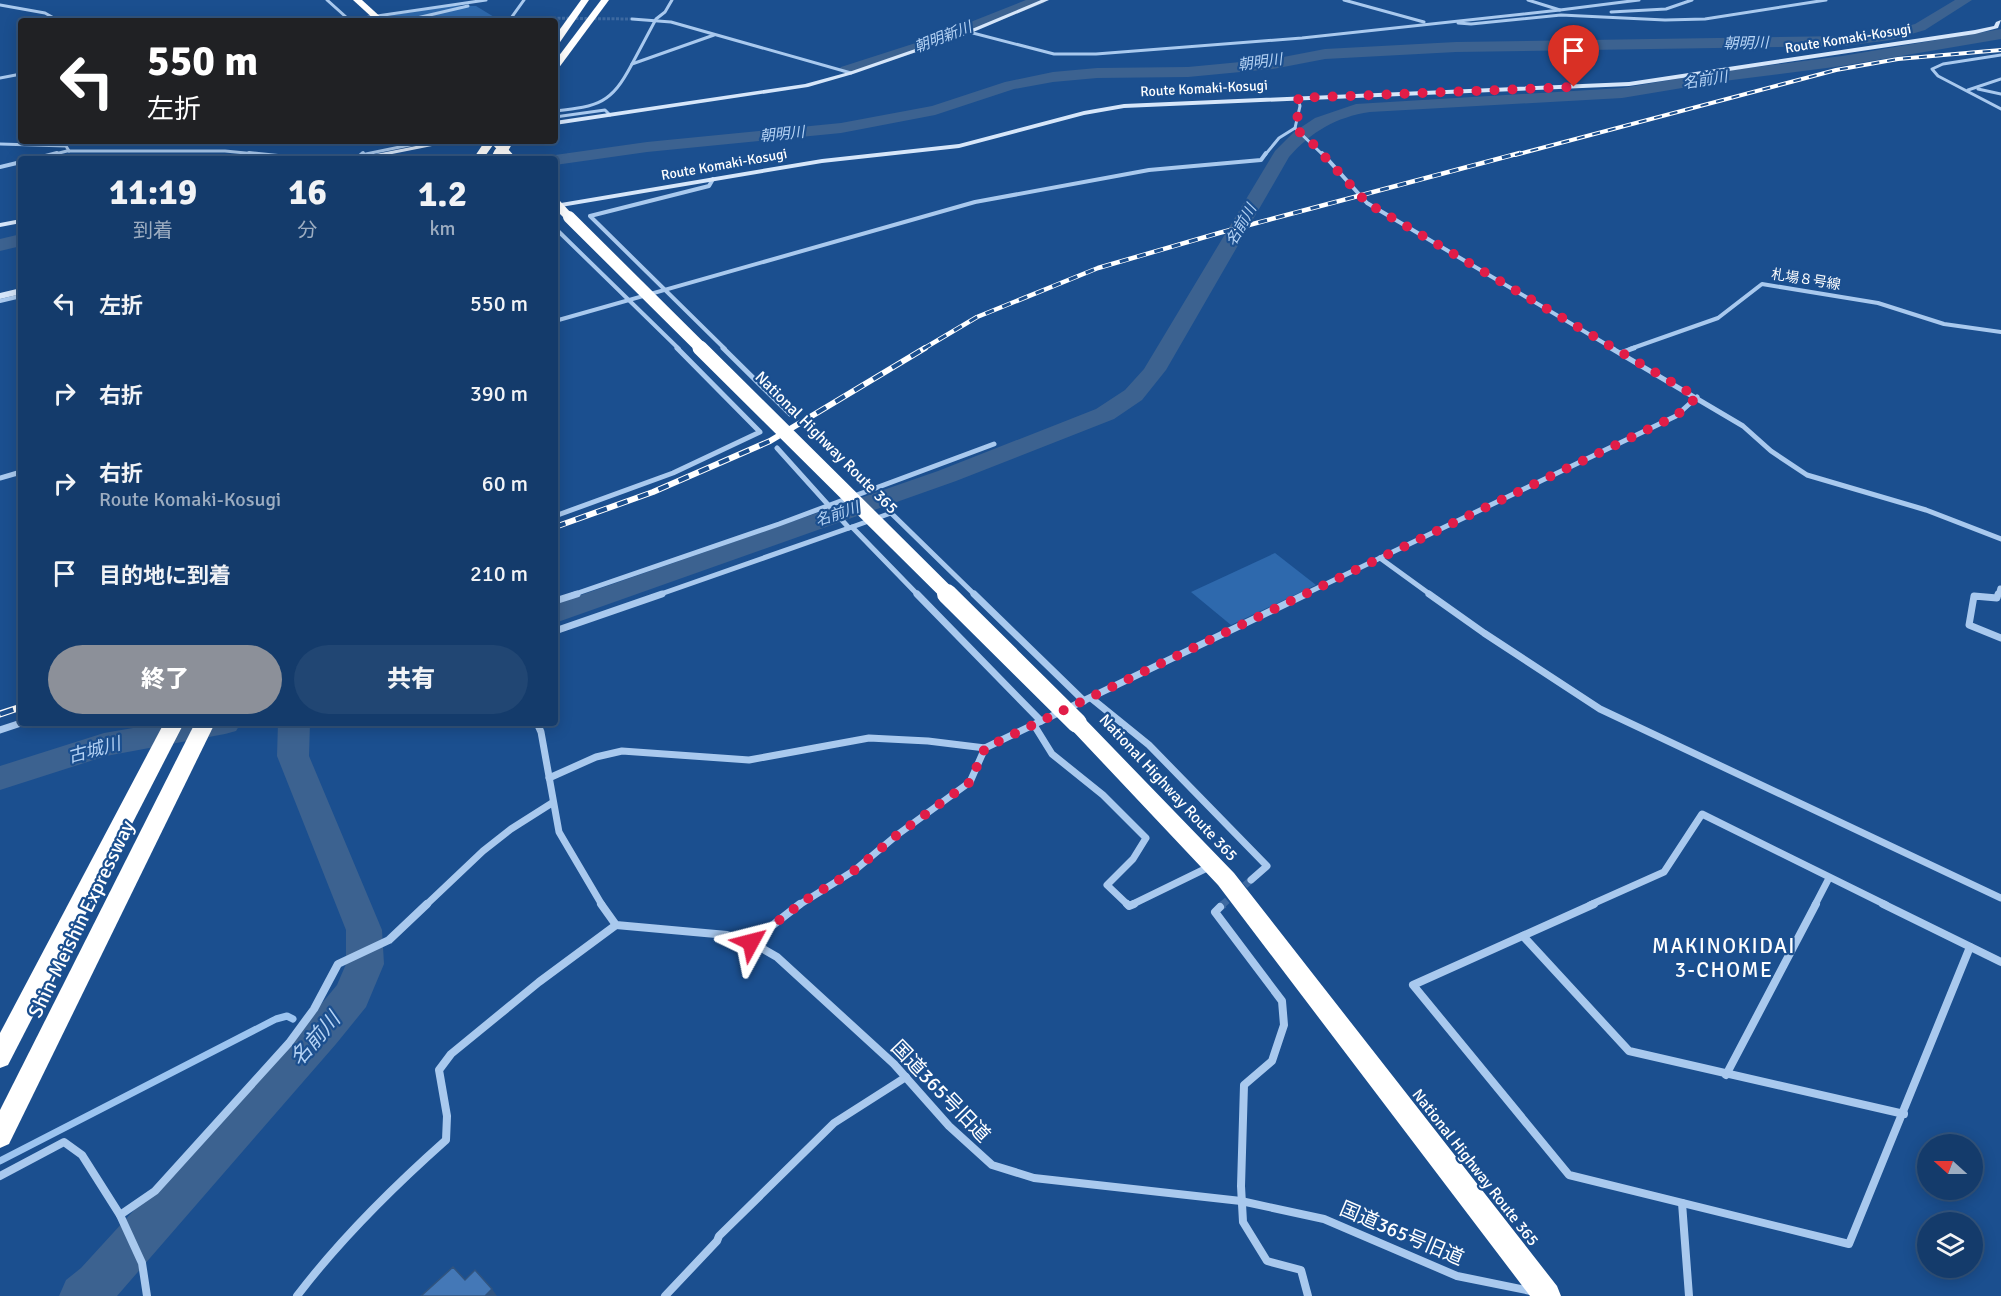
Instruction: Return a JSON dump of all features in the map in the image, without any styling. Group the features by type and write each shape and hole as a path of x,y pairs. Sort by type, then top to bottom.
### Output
{"highway":[{"path":"357,0 378,18"},
{"path":"558,39 585,0"},
{"path":"558,64 605,0"},
{"path":"576,38 610,0"},
{"path":"481,156 491,144"},
{"path":"497,144 509,156"},
{"name":"National Highway Route 365","path":"559,208 1084,707 1233,889 1548,1295"},
{"name":"Shin-Meishin Expressway","path":"0,1057 172,726"},
{"name":"Shin-Meishin Expressway","path":"0,1136 204,726"}],"main road":[{"path":"558,123 782,91 851,73 969,32 1046,0"},
{"name":"Route Komaki-Kosugi","path":"559,208 822,161 959,146 1084,113 1124,106 1629,84 1963,34 1996,27 2001,22"},
{"path":"371,156 437,144"},
{"path":"0,225 18,222"},
{"path":"0,298 18,294"}],"street":[{"path":"327,0 346,17 340,18"},
{"path":"385,18 486,0"},
{"path":"511,18 524,0"},
{"path":"558,110 592,104 616,92 656,19 665,12 672,0"},
{"path":"1344,0 1427,23"},
{"path":"1528,0 1560,10"},
{"path":"969,32 1054,54 1096,54 1302,38 1639,0"},
{"path":"1416,24 1471,24 1561,15 1646,11 1686,4 1692,0"},
{"path":"1561,15 1672,21 1705,20 1826,0"},
{"path":"419,18 450,12 477,2"},
{"path":"0,5 45,13 54,18"},
{"path":"632,19 656,19 851,73"},
{"path":"632,64 714,35"},
{"path":"2001,55 1942,64 1932,69 1938,76 2001,109"},
{"path":"0,78 18,75"},
{"path":"1967,91 2001,80"},
{"path":"1977,89 2001,94"},
{"path":"558,320 975,202 1149,170 1261,160 1279,138 1295,129 1300,106 1298,98"},
{"path":"558,117 604,110 610,115"},
{"path":"1295,129 1313,144 1367,203 1697,397 1743,426 1771,451 1807,475 1926,510 2001,539"},
{"path":"0,144 66,146 69,151"},
{"path":"359,156 363,153 412,144"},
{"path":"47,156 69,151 214,151 272,156"},
{"path":"0,167 18,163"},
{"path":"713,179 709,186 591,216 790,414"},
{"path":"558,231 630,300 760,432 673,473 558,515"},
{"name":"札場８号線","path":"1620,353 1718,318 1762,284 1885,304 1944,324 2001,332"},
{"path":"549,778 596,757 622,751 749,760 802,748 869,738 928,741 985,748 1038,723 1084,707 1380,558 1676,416 1697,397"},
{"path":"558,600 830,507 994,444"},
{"path":"777,448 848,526 1038,723 1052,754 1103,795 1146,838 1134,859 1107,885 1130,906 1212,866"},
{"path":"0,478 18,473"},
{"path":"558,631 848,526 891,513 1084,707 1149,745 1267,866 1251,880"},
{"path":"1380,558 1484,633 1600,709 2001,898"},
{"path":"2000,588 1997,598 1974,596 1969,625 2001,638"},
{"path":"0,730 18,724"},
{"path":"297,1296 312,1275 391,1188 446,1140 447,1116 439,1070 451,1054 539,982 616,925 610,920 559,832 538,726"},
{"path":"751,942 804,901 855,870 897,835 970,782 985,748"},
{"path":"120,1215 155,1191 289,1043 314,1009 338,964 388,940 483,851 511,829 552,803"},
{"path":"1970,946 1850,1244 1569,1174 1413,985 1664,872 1702,814 1829,878 1970,946 2001,962"},
{"path":"1726,1075 1829,878"},
{"path":"1220,907 1215,912 1282,1001 1284,1025 1272,1061 1244,1085 1241,1201 1243,1222 1267,1261 1301,1270 1308,1296"},
{"name":"国道365号旧道","path":"616,925 710,932 751,942 777,957 798,974 906,1077 949,1126 992,1165 1034,1178 1241,1201 1324,1219 1458,1276 1548,1295"},
{"path":"1523,936 1629,1051 1904,1114"},
{"path":"665,1296 717,1241 719,1236 834,1123 906,1077"},
{"path":"0,1176 64,1142 82,1155 120,1215 142,1263 147,1296"},
{"path":"1682,1203 1689,1296"}],"shaded area":[{"path":"448,6 476,6 496,18 390,18 388,16"},
{"path":"1275,553 1316,585 1231,625 1191,592"}],"building":[{"path":"453,1267 465,1280 475,1270 492,1289 485,1296 421,1296"}],"waterway":[{"name":"朝明新川","path":"847,70 930,43 1039,0"},
{"name":"朝明川","path":"558,160 647,147 841,128 935,110 1011,85 1053,77 1097,73 1188,72 1273,64 1325,54 1456,47 1843,41 1891,35 1920,27 1965,0"},
{"name":"名前川","path":"558,613 947,476 1116,408 1134,395 1155,370 1281,155 1300,135 1332,116 1370,107 1622,93 1724,76 1842,61 2001,34"},
{"name":"朝明川","path":"0,245 18,241"},
{"name":"古城川","path":"0,778 104,745 208,726"},
{"name":"名前川","path":"82,1296 97,1284 322,1032 352,995 365,964 364,930 293,756 294,726"},
{"path":"0,1161 276,1019 287,1016 293,1019"},
{"path":"312,1027 322,1032"}],"tunnel":[{"path":"558,18 632,19"},
{"path":"1222,905 1251,880"},
{"path":"1220,907 1224,904"}],"railway":[{"path":"1515,155 1836,70 1898,59 2001,50"},
{"path":"923,349 977,317 1098,268 1219,233 1520,153"},
{"path":"558,526 653,492 770,441 925,348"},
{"path":"0,714 18,708"}],"district":[{"name":"MAKINOKIDAI 3-CHOME","path":"1724,958"}],"route":[{"path":"751,942 804,901 855,870 897,835 970,782 985,748 1676,416 1697,397 1367,203 1313,144 1295,128 1300,106 1298,98 1574,87"}]}
